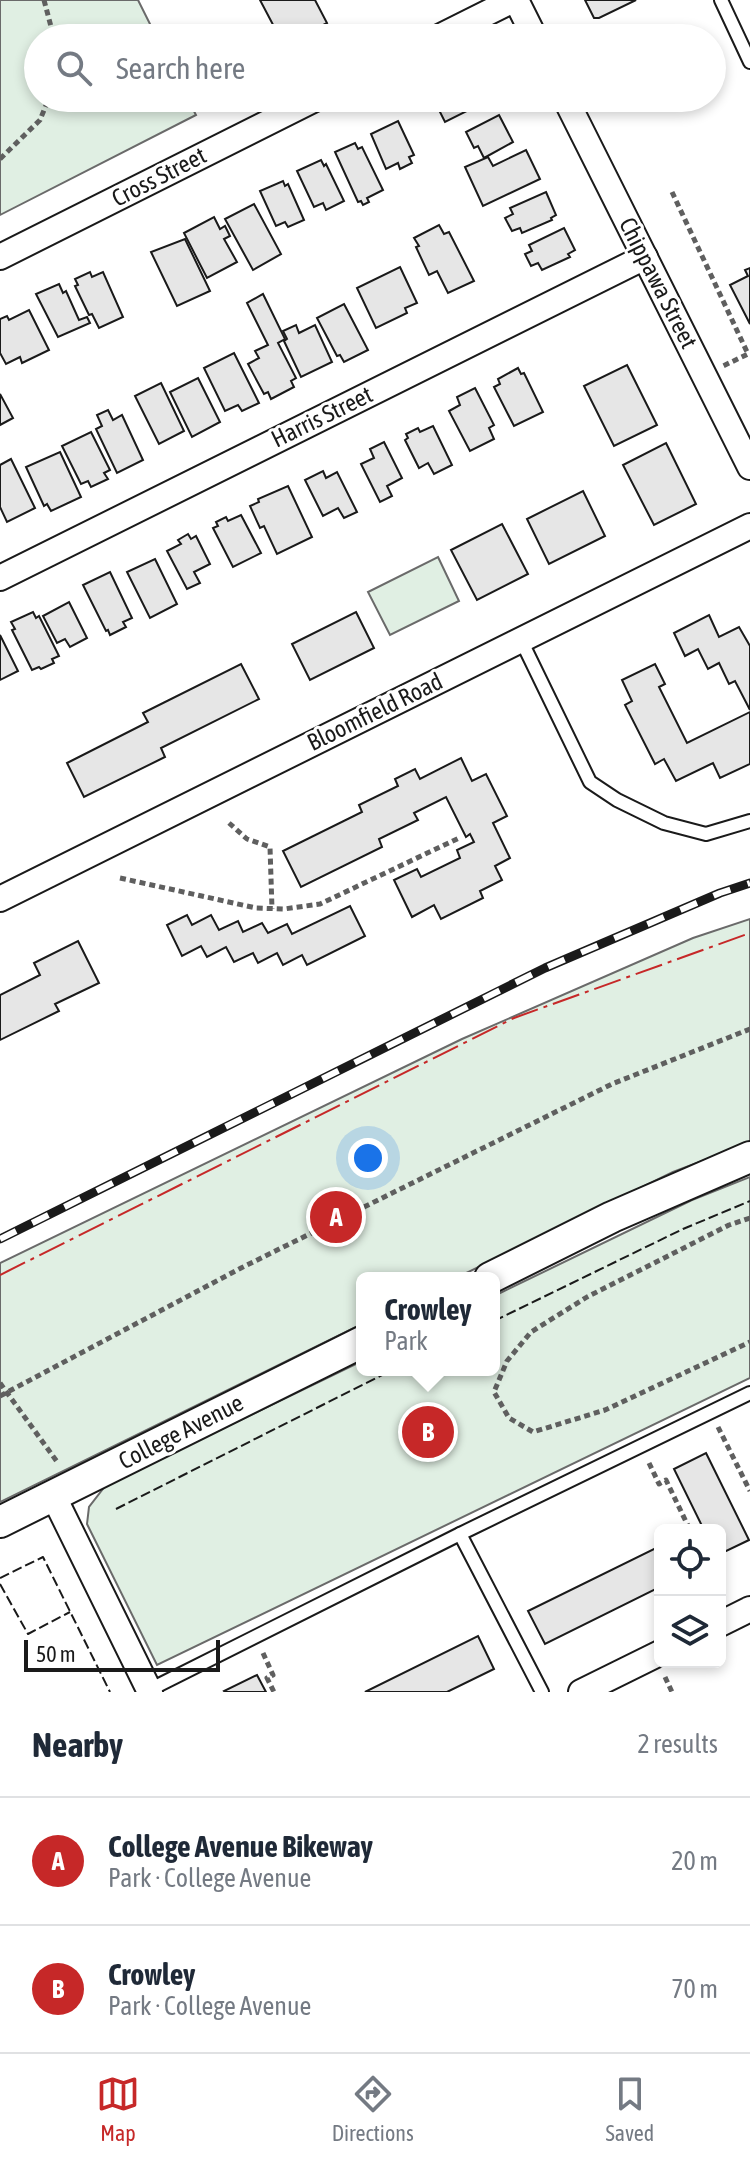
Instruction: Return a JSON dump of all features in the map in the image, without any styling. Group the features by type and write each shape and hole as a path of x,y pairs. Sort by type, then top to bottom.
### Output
{"street":[{"path":"465,24 514,0 527,24"},
{"name":"Cross Street","path":"0,257 289,112"},
{"name":"Chippawa Street","path":"572,112 750,467"},
{"name":"Harris Street","path":"0,578 645,257"},
{"name":"Bloomfield Road","path":"0,899 750,526"},
{"path":"500,1273 612,1217 750,1157"},
{"name":"College Avenue","path":"0,1522 58,1482 356,1345"},
{"path":"58,1482 150,1691"},
{"path":"726,1621 750,1609"},
{"path":"581,1692 654,1668"}],"lane":[{"path":"721,0 750,62"},
{"path":"521,640 590,782 617,800 664,823 706,834 750,821"},
{"path":"150,1691 460,1534 750,1393"},
{"path":"460,1534 542,1692"}],"path":[{"path":"44,0 50,24"},
{"path":"0,159 40,120 43,112"},
{"path":"672,192 748,354 704,376"},
{"path":"229,823 247,839 270,847 272,909"},
{"path":"120,878 272,909 320,904 459,838"},
{"path":"3,1394 241,1268 612,1084 750,1029"},
{"path":"750,1218 729,1225 587,1297 531,1332 507,1361 494,1392 509,1418 533,1432 605,1410 750,1342"},
{"path":"0,1383 3,1394 58,1482"},
{"path":"711,1412 750,1491"},
{"path":"641,1446 659,1484 666,1480 687,1524"},
{"path":"255,1636 273,1675 267,1678 274,1692"},
{"path":"663,1668 672,1692"}],"green space":[{"path":"0,0 138,0 150,24 24,24 24,112 194,112 196,115 0,215"},
{"path":"438,557 459,601 390,635 368,592"},
{"path":"750,919 750,1143 673,1172 468,1272 356,1272 356,1327 0,1502 0,1263 462,1039 693,938"},
{"path":"750,1177 750,1378 157,1665 87,1524 89,1507 106,1485 356,1364 356,1376 500,1376 500,1293 692,1200"}],"building":[{"path":"260,0 315,0 327,23 325,24 273,24"},
{"path":"585,0 636,0 594,18"},
{"path":"440,112 465,112 445,122"},
{"path":"499,115 513,142 484,158 478,146 474,148 466,132"},
{"path":"398,121 414,155 409,157 412,163 400,169 398,163 386,169 371,134"},
{"path":"355,143 358,149 362,147 383,190 367,198 369,202 363,205 361,201 358,202 335,152"},
{"path":"526,150 540,179 483,206 465,167 488,157 493,166"},
{"path":"321,160 324,166 326,164 344,201 326,210 323,203 314,207 297,171"},
{"path":"283,181 285,186 288,184 304,220 288,227 285,222 276,226 260,191"},
{"path":"546,192 556,215 552,220 522,233 520,228 512,231 505,218 513,214 510,208"},
{"path":"254,204 281,254 253,270 225,219"},
{"path":"214,217 220,229 225,226 230,236 224,239 237,262 207,278 184,233"},
{"path":"439,225 444,234 449,232 474,281 448,293 437,271 429,275 414,238"},
{"path":"564,228 575,250 568,254 570,257 542,270 538,263 531,266 525,254 532,251 529,245"},
{"path":"185,239 210,291 177,306 151,252"},
{"path":"400,267 417,303 405,308 407,313 376,328 357,288"},
{"path":"750,268 750,324 730,285 748,276 745,270"},
{"path":"90,272 92,277 103,272 123,317 99,328 75,286 78,285 75,279"},
{"path":"59,284 63,293 66,291 79,320 87,317 90,323 58,337 36,294"},
{"path":"263,294 285,339 278,343 296,378 291,381 294,387 271,399 268,392 264,394 248,364 259,358 255,351 268,345 247,303"},
{"path":"344,304 368,350 344,362 340,355 337,356 317,318"},
{"path":"29,310 49,350 22,363 20,357 6,364 0,353 0,319 7,316 9,320"},
{"path":"296,325 299,333 315,325 332,362 301,377 284,341 287,339 283,331"},
{"path":"234,353 259,403 242,411 238,405 225,411 204,368"},
{"path":"627,365 657,425 614,446 584,386"},
{"path":"518,368 521,374 524,373 543,412 514,426 494,387 500,384 498,379"},
{"path":"198,378 220,422 192,437 170,392"},
{"path":"161,383 184,431 159,444 135,396"},
{"path":"475,388 494,425 489,428 494,439 470,451 449,411 460,405 457,397"},
{"path":"0,394 13,418 0,425"},
{"path":"108,410 113,420 122,415 143,460 117,473 96,429 102,426 97,415"},
{"path":"433,426 452,465 434,474 428,463 419,468 405,440 408,438 406,434 418,428 420,432"},
{"path":"91,432 110,470 104,473 108,479 91,487 88,481 81,484 62,446"},
{"path":"384,442 402,478 387,486 392,496 380,502 361,464 374,458 370,449"},
{"path":"666,443 696,504 654,525 623,465"},
{"path":"60,452 81,497 51,511 47,504 44,506 26,467"},
{"path":"11,459 35,508 7,522 0,507 0,465"},
{"path":"323,471 326,478 337,472 357,512 344,518 338,508 323,516 305,480"},
{"path":"288,486 312,537 277,554 250,506 259,502 258,499"},
{"path":"583,491 605,536 549,564 527,519"},
{"path":"241,515 261,553 233,567 213,528 218,526 216,522 226,517 228,521"},
{"path":"502,524 528,574 477,600 451,550"},
{"path":"188,534 191,539 196,536 210,564 194,572 200,583 187,589 167,551 181,544 178,540"},
{"path":"155,559 177,604 150,618 127,572"},
{"path":"110,572 132,618 123,622 126,627 110,635 83,585"},
{"path":"69,602 87,638 70,647 65,639 57,643 43,616"},
{"path":"33,612 36,618 39,616 59,656 52,659 54,663 32,670 11,622"},
{"path":"356,612 374,648 310,680 292,644"},
{"path":"709,615 719,637 739,627 750,646 750,710 735,681 729,684 719,663 708,669 698,649 685,656 674,633"},
{"path":"0,635 18,671 0,680"},
{"path":"241,664 259,699 161,748 165,757 84,797 67,763 148,722 143,713"},
{"path":"655,664 665,684 659,687 687,743 750,712 750,764 720,778 713,763 676,781 664,759 655,764 625,705 632,701 622,680"},
{"path":"461,758 472,781 486,774 507,816 493,823 510,858 495,866 502,880 480,891 483,898 441,919 434,905 412,917 394,880 417,869 421,877 460,858 457,850 474,842 470,834 466,837 446,797 414,813 418,820 379,839 382,847 301,887 283,851 362,812 359,805 398,786 395,779 415,769 420,779"},
{"path":"350,906 365,936 307,965 302,955 283,965 277,953 258,963 253,953 234,962 226,947 207,957 201,946 182,956 167,925 187,915 192,925 211,915 219,930 238,921 243,932 262,923 268,933 287,924 292,934"},
{"path":"78,941 99,983 55,1004 59,1011 0,1040 0,995 40,975 34,963"},
{"path":"706,1453 749,1540 726,1551 726,1524 701,1524 674,1469"},
{"path":"654,1549 654,1590 545,1644 528,1611"},
{"path":"478,1636 494,1669 447,1692 365,1692"},
{"path":"257,1675 266,1692 224,1691"}],"railway":[{"path":"0,1239 545,968 750,883"}],"fence":[{"path":"500,1318 683,1229 750,1201"},
{"path":"116,1509 380,1376"},
{"path":"0,1578 43,1557 110,1692"},
{"path":"0,1584 28,1634 70,1612"}],"power":[{"path":"0,1275 514,1018 750,933"}],"place":[{"name":"College Avenue Bikeway","path":"336,1217"},
{"name":"Crowley","path":"428,1432"}]}
